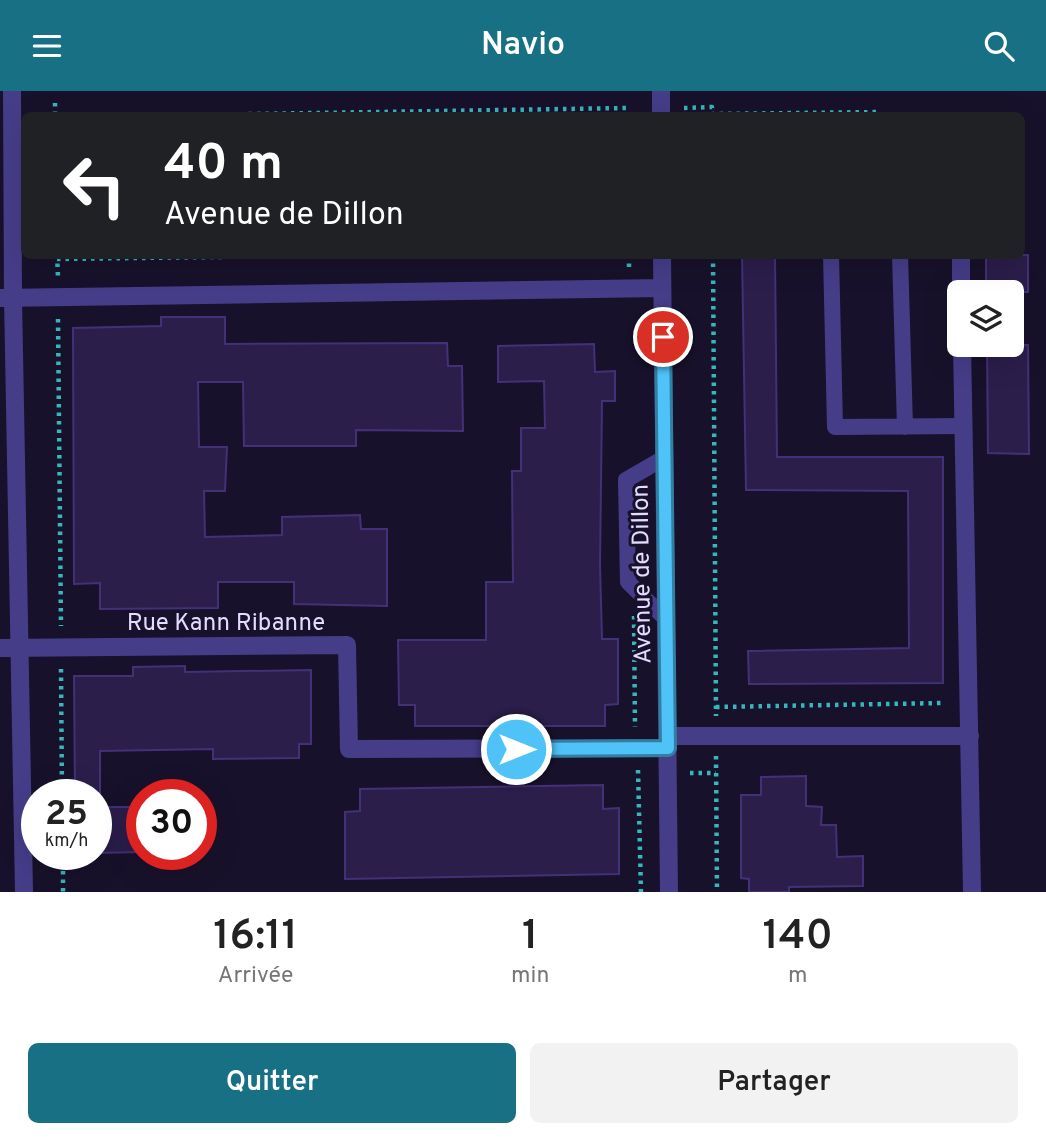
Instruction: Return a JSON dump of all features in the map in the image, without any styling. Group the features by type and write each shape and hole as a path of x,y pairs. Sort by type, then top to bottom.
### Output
{"street":[{"path":"12,91 7,298 24,892"},
{"name":"Avenue de Dillon","path":"662,259 669,892"},
{"path":"961,259 961,280"},
{"path":"7,298 662,288"},
{"path":"962,357 972,892"},
{"name":"Rue Kann Ribanne","path":"0,648 347,645 349,750 668,742"},
{"path":"668,742 716,736 970,736"}],"lane":[{"path":"831,259 835,428 964,426"},
{"path":"900,259 905,427"},
{"path":"664,458 626,480 628,582 666,618"}],"path":[{"path":"55,103 55,112"},
{"path":"377,112 627,108 661,105 712,107 712,112"},
{"path":"57,259 58,285"},
{"path":"713,259 717,892"},
{"path":"58,310 62,779"},
{"path":"634,588 634,722 637,734"},
{"path":"716,707 942,703"},
{"path":"638,765 641,892"},
{"path":"686,773 717,773"},
{"path":"63,870 63,892"}],"building":[{"path":"1025,255 1028,255 1028,292 1024,292 1024,280 986,280 986,259 1025,259"},
{"path":"742,259 775,259 777,457 943,457 943,683 749,684 748,651 909,648 908,491 746,490"},
{"path":"161,317 225,317 225,344 447,343 448,366 462,366 463,431 356,430 356,446 244,446 243,382 198,382 199,447 227,447 225,491 204,491 205,537 282,535 282,517 360,515 361,529 387,529 387,606 294,604 294,582 218,582 218,608 100,609 100,583 74,584 73,328 161,326"},
{"path":"594,344 595,372 615,371 615,401 602,401 600,565 602,639 618,639 618,704 605,705 605,726 415,726 415,705 399,705 398,640 486,640 486,582 513,582 512,471 521,471 521,428 545,428 544,381 498,382 498,346"},
{"path":"1024,345 1028,345 1029,454 988,453 987,357 1024,357"},
{"path":"185,666 185,672 311,670 311,744 299,744 299,758 213,759 213,749 100,751 100,779 75,779 74,676 133,676 133,667"},
{"path":"806,776 806,806 822,807 821,825 836,825 837,857 863,856 863,886 789,887 789,892 749,892 749,879 741,878 741,795 761,795 761,777"},
{"path":"603,785 603,809 619,808 619,874 345,879 345,812 360,811 360,789"},
{"path":"112,807 126,807 126,852 112,853"}],"route":[{"path":"516,749 668,748 663,337"}]}
